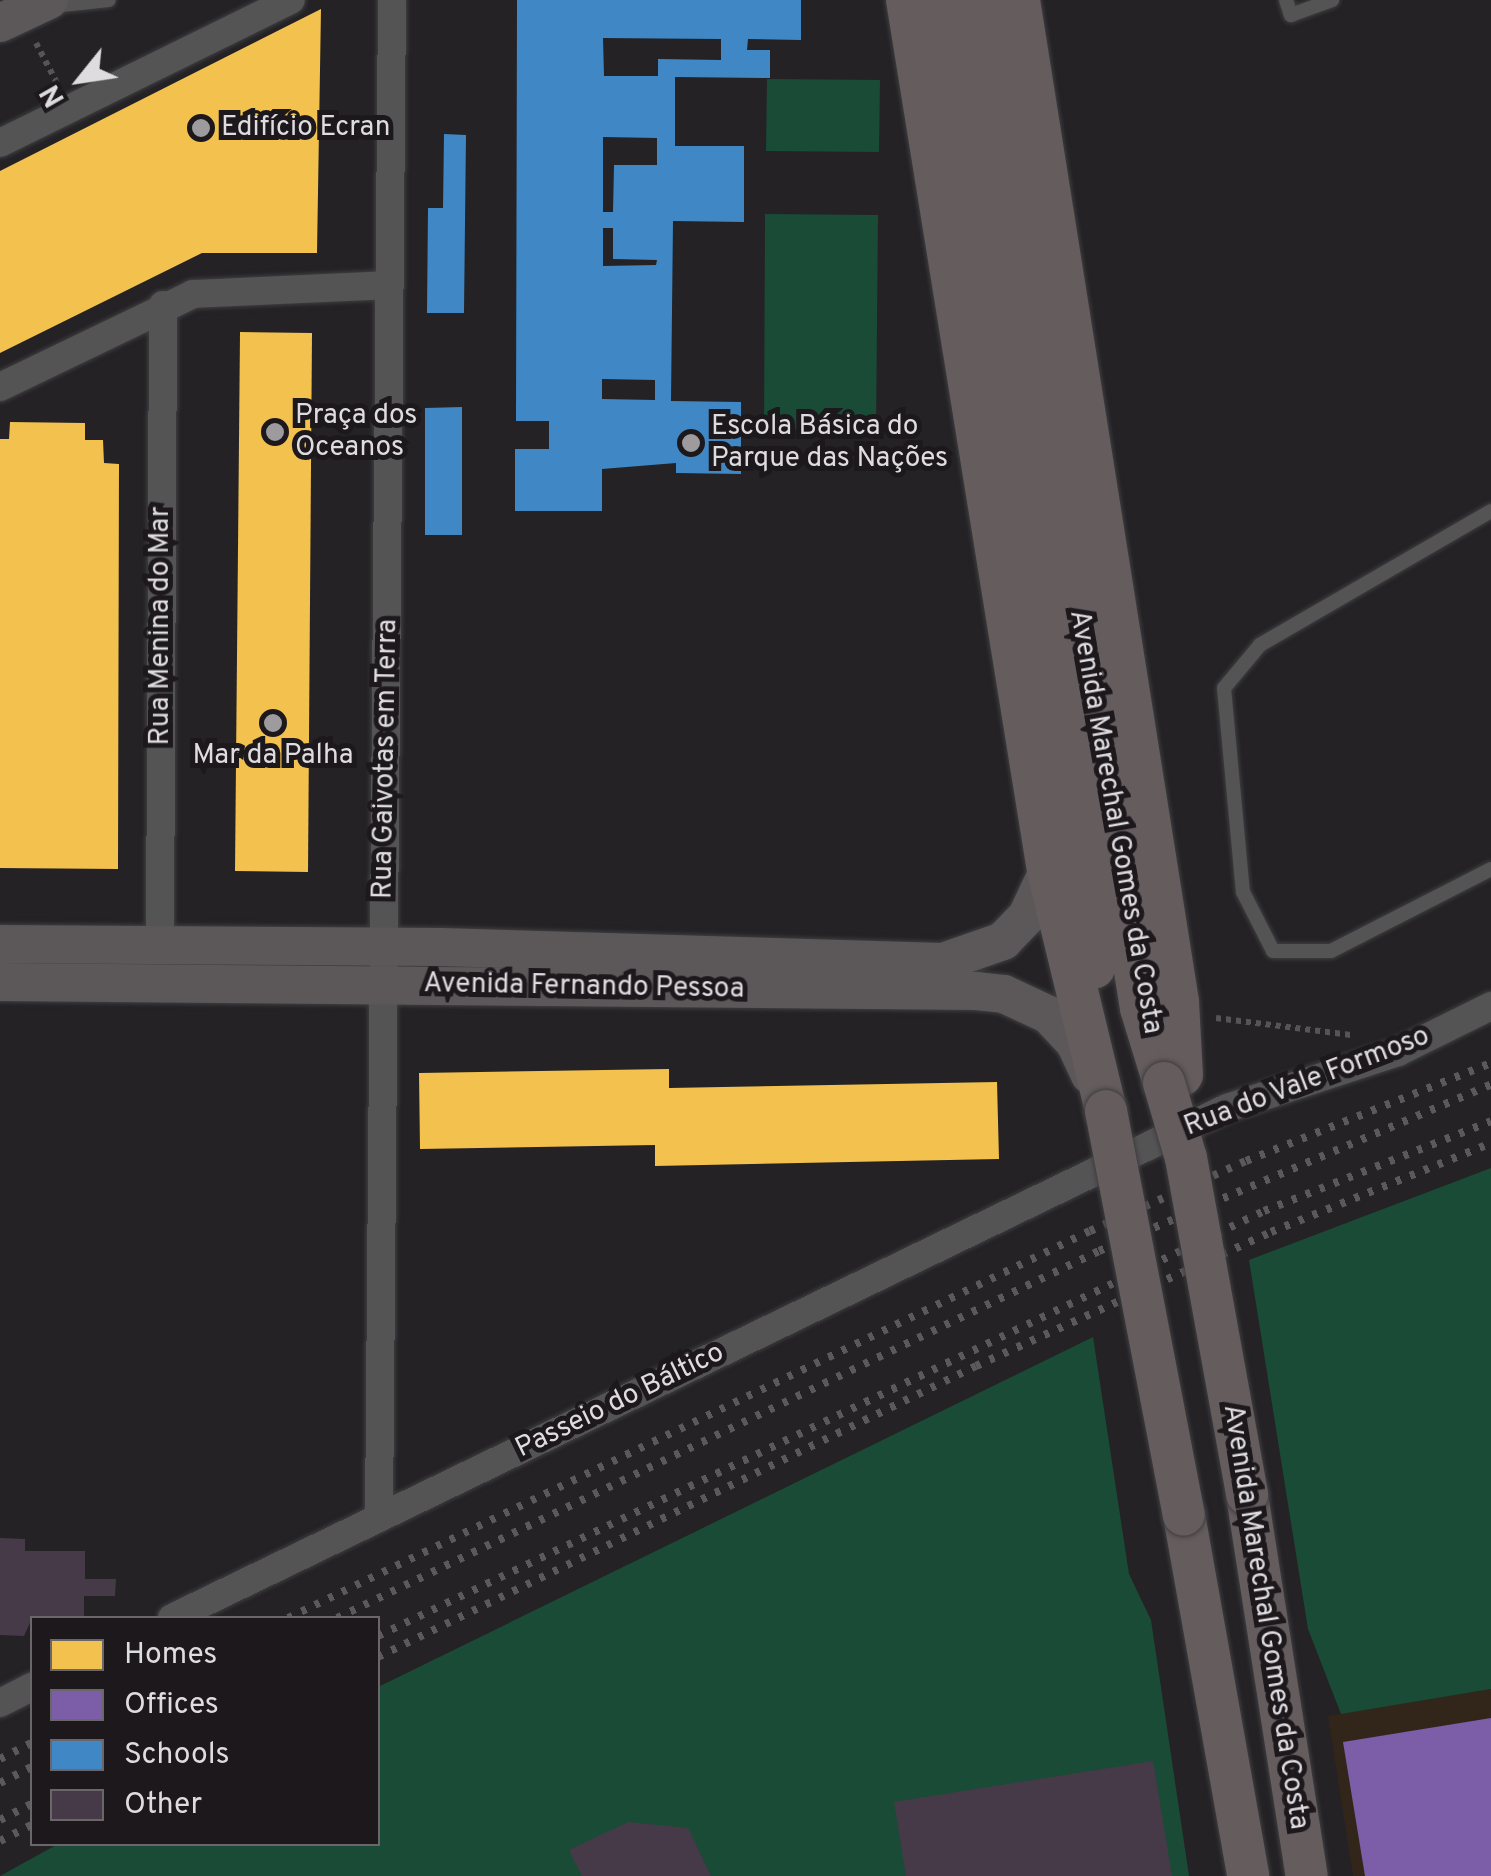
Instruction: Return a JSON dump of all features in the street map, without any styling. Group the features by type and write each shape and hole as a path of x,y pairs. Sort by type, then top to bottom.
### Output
{"main road":[{"path":"907,0 1048,870 1106,1111"},
{"name":"Avenida Marechal Gomes da Costa","path":"944,0 1104,886 1141,1008 1173,1079 1247,1495 1307,1876"},
{"name":"Avenida Marechal Gomes da Costa","path":"980,0 1104,886 1106,1111 1248,1876"},
{"path":"1019,0 1178,1002 1173,1079"}],"street":[{"path":"0,143 290,0"},
{"name":"Rua Gaivotas em Terra","path":"379,1518 392,0"},
{"path":"0,387 163,305 229,289 388,284"},
{"name":"Rua Menina do Mar","path":"160,946 163,305"},
{"name":"Avenida Fernando Pessoa","path":"0,944 383,948 943,962 1002,941 1027,916 1048,870"},
{"name":"Avenida Fernando Pessoa","path":"0,982 1004,994 1063,1028 1106,1111"},
{"name":"Rua do Vale Formoso","path":"1068,1183 1227,1108 1398,1052 1491,1006"},
{"name":"Passeio do Báltico","path":"176,1616 1068,1183"},
{"path":"0,1703 30,1688"}],"lane":[{"path":"28,16 108,0"},
{"path":"1286,0 1292,15 1332,0"},
{"path":"1491,511 1260,646 1224,688 1242,892 1273,951 1331,951 1491,869"}],"path":[{"path":"28,16 70,109"},
{"path":"1178,1002 1230,1025 1310,1026 1398,1052"}],"shaded area":[{"path":"1491,1689 1491,1876 1353,1876 1328,1716"}],"green space":[{"path":"767,79 880,80 879,152 766,151"},
{"path":"765,214 878,215 876,430 764,429"},
{"path":"1491,1168 1491,1689 1341,1714 1308,1629 1249,1260"},
{"path":"1093,1337 1129,1574 1151,1620 1189,1876 0,1876 54,1846 380,1846 380,1686"}],"building: Homes":[{"path":"321,9 317,253 202,253 0,353 0,171"},
{"path":"240,332 312,333 308,872 235,871"},
{"path":"10,422 85,423 85,440 103,440 104,463 119,464 118,869 0,868 0,439 9,439"},
{"path":"669,1069 669,1088 997,1082 999,1159 655,1166 655,1145 420,1149 419,1073"}],"building: Offices":[{"path":"1491,1718 1491,1876 1365,1876 1343,1742"}],"building: Schools":[{"path":"517,0 801,0 801,40 748,39 747,50 770,50 770,78 675,77 675,146 744,146 744,222 673,221 671,401 741,402 741,474 676,473 676,463 602,469 602,511 515,511 515,449 549,449 549,421 516,421","holes":["603,38 721,39 721,60 658,59 658,76 604,76","603,137 657,138 657,165 614,165 613,212 603,212","603,228 613,228 613,259 657,260 656,265 603,266","602,379 655,380 655,400 602,399"]},
{"path":"444,134 466,135 464,313 427,313 428,208 443,208"},
{"path":"462,407 462,535 425,535 425,408"}],"building: Other":[{"path":"0,1538 25,1539 25,1551 85,1551 85,1579 116,1579 115,1596 84,1596 84,1616 30,1616 24,1636 0,1635"},
{"path":"1153,1761 1172,1876 906,1876 894,1802"},
{"path":"628,1822 688,1828 711,1876 582,1876 569,1850"}],"railway":[{"path":"292,1616 1090,1231 1246,1161 1491,1063"},
{"path":"341,1616 1099,1251 1491,1085"},
{"path":"380,1635 1264,1211 1491,1121"},
{"path":"380,1656 976,1366 1271,1232 1491,1143"},
{"path":"0,1759 30,1744"},
{"path":"0,1783 30,1768"},
{"path":"0,1820 30,1805"},
{"path":"0,1841 30,1826"}],"place":[{"name":"Edifício Ecran","path":"201,128"},
{"name":"Praça dos Oceanos","path":"275,432"},
{"name":"Escola Básica do Parque das Nações","path":"691,443"},
{"name":"Mar da Palha","path":"273,723"}]}
